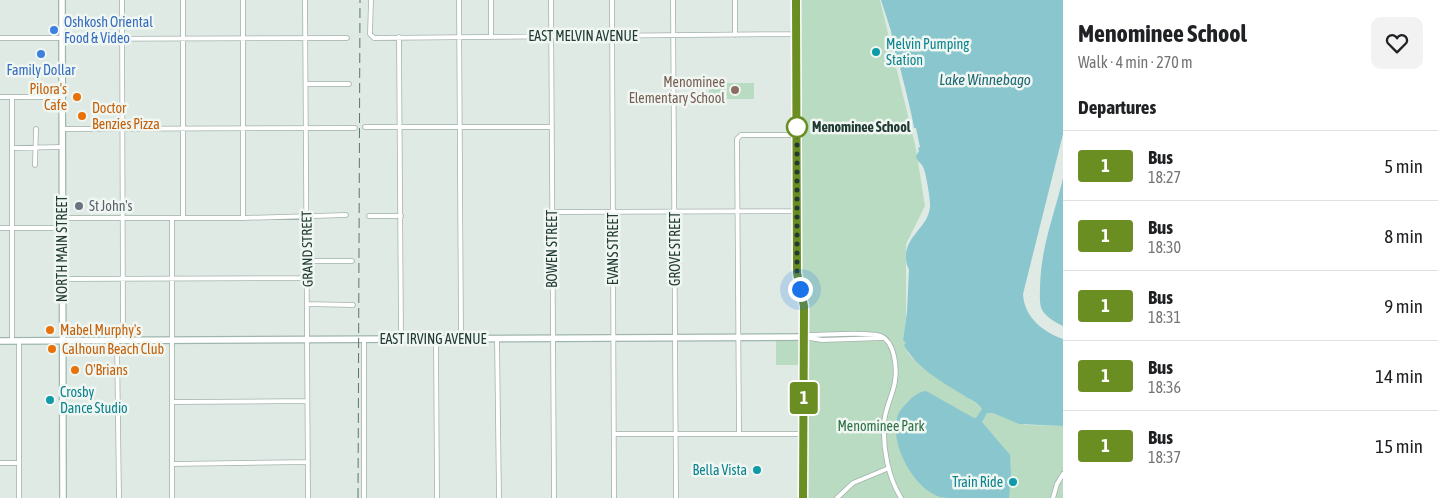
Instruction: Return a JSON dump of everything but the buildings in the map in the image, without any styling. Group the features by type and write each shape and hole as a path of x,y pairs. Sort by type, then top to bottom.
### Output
{"street":[{"name":"NORTH MAIN STREET","path":"62,0 63,498"},
{"path":"119,498 123,218 122,0"},
{"path":"183,0 183,218"},
{"path":"243,0 243,218"},
{"name":"GRAND STREET","path":"305,0 308,498"},
{"name":"EAST MELVIN AVENUE","path":"371,0 371,36 375,38 796,34"},
{"path":"459,0 461,339"},
{"path":"491,0 492,36"},
{"name":"BOWEN STREET","path":"551,0 554,498"},
{"name":"EVANS STREET","path":"612,0 614,498"},
{"name":"GROVE STREET","path":"674,0 676,498"},
{"path":"735,0 735,35"},
{"path":"796,0 797,273 803,301 804,337 803,498"},
{"path":"0,38 347,38"},
{"path":"399,38 401,340"},
{"path":"306,84 349,84"},
{"path":"0,97 62,97"},
{"path":"12,97 12,228 19,498"},
{"path":"365,127 552,127"},
{"path":"62,129 354,128"},
{"path":"35,165 36,130"},
{"path":"738,434 736,139 743,135 797,134"},
{"path":"12,148 62,147"},
{"path":"552,212 797,211"},
{"path":"62,218 172,219 346,215"},
{"path":"369,216 401,216"},
{"path":"172,219 172,498"},
{"path":"0,228 62,228"},
{"path":"307,261 352,261"},
{"path":"62,279 307,278"},
{"path":"307,304 353,306"},
{"name":"EAST IRVING AVENUE","path":"0,342 738,338 872,334 886,338 892,348 896,373 884,420 889,468"},
{"path":"436,339 437,498"},
{"path":"497,339 498,498"},
{"path":"364,340 364,498"},
{"path":"172,402 308,401"},
{"path":"614,434 804,434"},
{"path":"172,464 308,462"},
{"path":"0,463 19,463"},
{"path":"837,498 853,483 889,468 901,498"},
{"path":"1053,498 1059,479 1063,474"}],"green space":[{"name":"Menominee Park","path":"800,0 880,0 916,149 925,206 906,244 906,319 903,339 906,340 908,353 912,358 981,407 1025,425 1063,426 1063,498 807,498 807,299 801,264"},
{"path":"709,83 725,83 725,99 709,99"},
{"path":"727,83 754,83 754,99 727,99"},
{"path":"804,337 804,365 776,365 776,338"}],"water":[{"name":"Lake Winnebago","path":"881,0 1063,0 1063,134 1023,294 1027,310 1036,322 1048,332 1063,339 1063,426 1019,424 993,413 987,413 982,422 1010,455 1009,498 940,497 930,492 912,474 900,450 896,426 898,415 904,406 918,394 926,391 974,418 982,409 975,402 921,366 904,345 906,343 903,340 907,312 909,269 906,260 907,248 926,220 930,204 924,169 916,156 920,147 916,128 914,128 898,58 895,54 891,31"},
{"path":"1063,178 1063,326 1051,320 1044,313 1041,308 1040,295 1045,245"}],"railway":[{"path":"358,498 360,0"}],"bus line":[{"name":"1","path":"796,0 797,273 804,306 803,498"}],"place":[{"name":"Oshkosh Oriental Food & Video","path":"54,30"},
{"name":"Melvin Pumping Station","path":"876,52"},
{"name":"Family Dollar","path":"41,54"},
{"name":"Menominee Elementary School","path":"735,90"},
{"name":"Pilora's Cafe","path":"77,97"},
{"name":"Doctor Benzies Pizza","path":"82,116"},
{"name":"Menominee School","path":"797,127"},
{"name":"St John's","path":"79,206"},
{"name":"Mabel Murphy's","path":"50,330"},
{"name":"Calhoun Beach Club","path":"52,349"},
{"name":"O'Brians","path":"75,370"},
{"name":"Crosby Dance Studio","path":"50,400"},
{"name":"Bella Vista","path":"757,470"},
{"name":"Train Ride","path":"1013,482"}],"route":[{"path":"797,127 797,273 800,289"}]}
